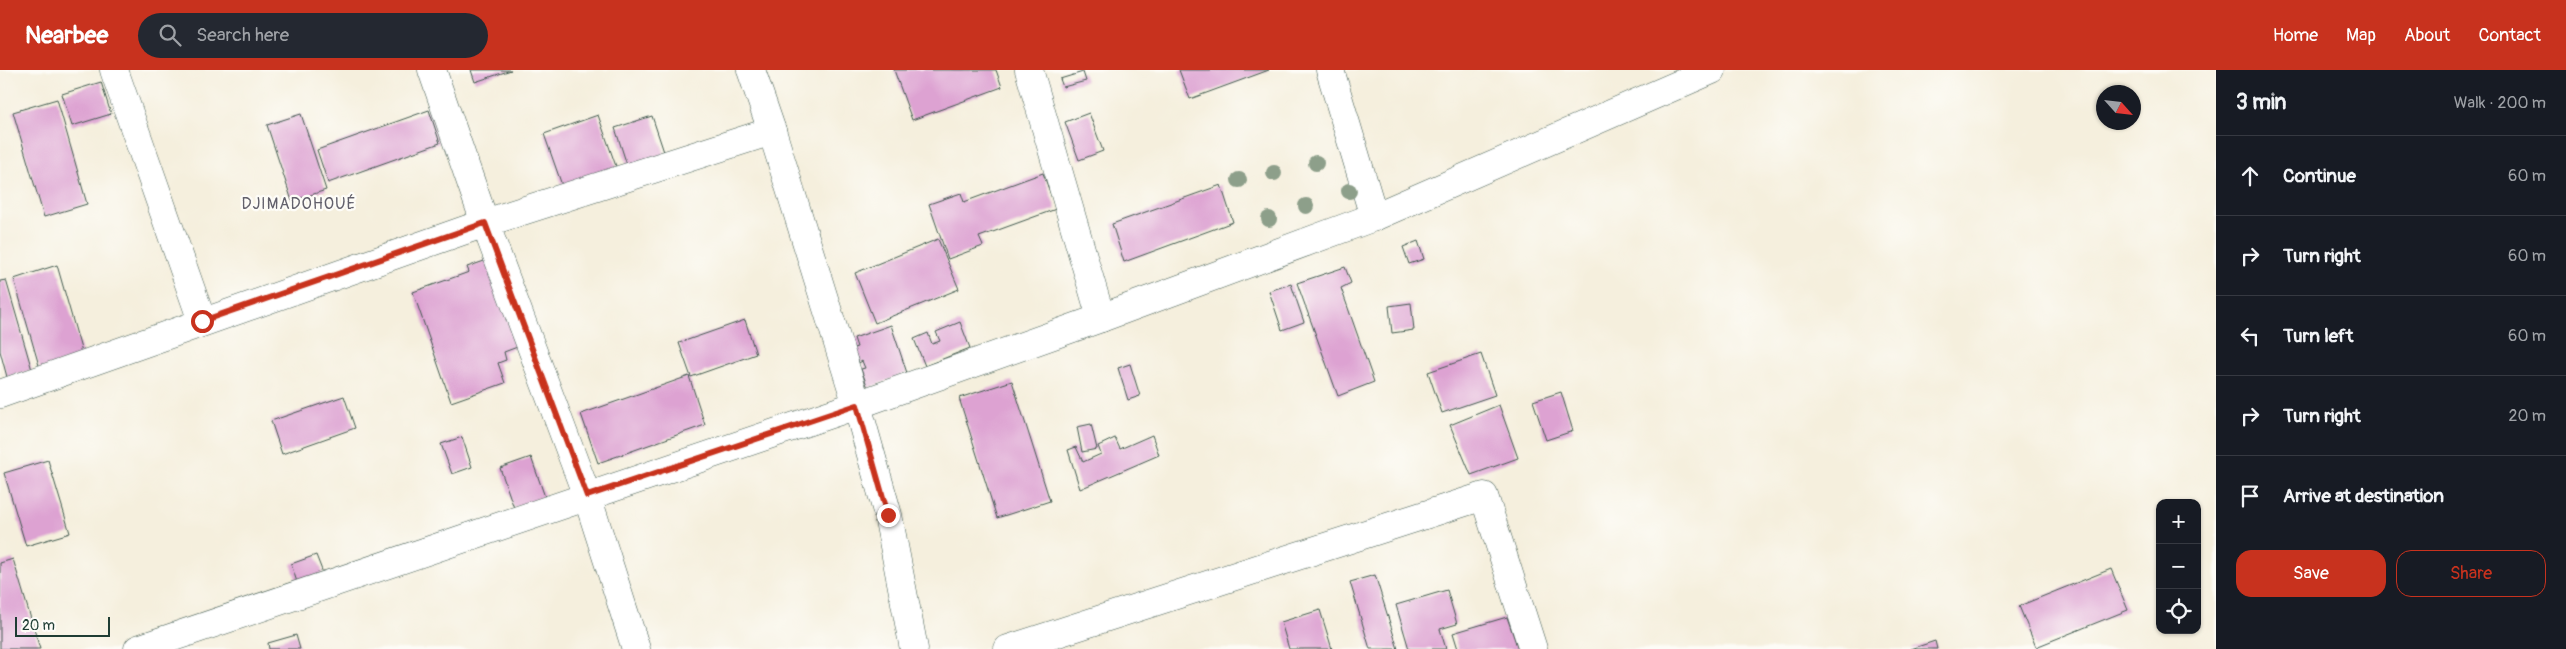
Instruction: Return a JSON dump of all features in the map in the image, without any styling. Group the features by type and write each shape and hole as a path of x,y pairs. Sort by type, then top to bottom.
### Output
{"street":[{"path":"114,70 202,321"},
{"path":"432,70 485,223 587,496 636,649"},
{"path":"751,70 772,130 857,405 888,515 914,649"},
{"path":"1029,70 1101,318"},
{"path":"1330,70 1374,217"},
{"path":"138,649 857,405 1101,318 1374,217 1712,70"},
{"path":"0,394 202,321 485,223 772,130"},
{"path":"1008,649 1484,496 1534,649"}],"building":[{"path":"471,70 511,70 475,82"},
{"path":"894,70 996,70 1002,87 912,120"},
{"path":"1179,70 1269,70 1190,99"},
{"path":"1083,72 1086,81 1063,87 1060,79"},
{"path":"101,82 111,114 72,126 62,94"},
{"path":"57,99 87,204 44,217 13,112"},
{"path":"429,110 440,143 328,183 317,150"},
{"path":"1089,113 1103,151 1079,160 1065,122"},
{"path":"301,114 326,190 292,201 267,125"},
{"path":"598,115 618,172 564,191 544,134"},
{"path":"652,116 665,155 628,168 615,128"},
{"path":"1043,173 1056,209 979,237 983,246 948,259 929,204 961,193 964,202"},
{"path":"1221,185 1233,222 1124,262 1112,224"},
{"path":"938,239 959,289 875,323 855,273"},
{"path":"1418,241 1424,259 1409,264 1403,247"},
{"path":"490,259 520,346 504,352 506,360 498,363 505,383 451,402 413,292 469,272 467,267"},
{"path":"57,265 83,356 40,369 14,279"},
{"path":"1345,267 1351,283 1341,288 1374,382 1338,396 1297,283"},
{"path":"6,280 32,370 7,377 0,351 0,281"},
{"path":"1291,284 1304,322 1282,330 1269,291"},
{"path":"1411,303 1414,330 1392,333 1389,306"},
{"path":"745,320 756,354 691,377 679,343"},
{"path":"960,322 970,348 925,366 914,339 928,333 932,344 940,341 936,332"},
{"path":"891,325 907,373 868,388 861,369 865,368 862,361 859,363 853,348 857,347 854,338"},
{"path":"1481,354 1495,395 1442,413 1428,372"},
{"path":"1130,364 1140,396 1128,400 1118,368"},
{"path":"689,376 705,425 598,463 581,414"},
{"path":"1012,381 1050,501 997,518 959,398"},
{"path":"1561,392 1573,431 1546,440 1533,401"},
{"path":"344,396 355,428 282,454 271,421"},
{"path":"1499,405 1518,458 1471,475 1450,425"},
{"path":"1091,424 1097,449 1082,452 1077,427"},
{"path":"1152,435 1159,455 1080,489 1068,450 1076,447 1083,462 1101,454 1098,446 1115,438 1120,449"},
{"path":"462,437 472,467 452,474 441,444"},
{"path":"531,457 545,497 514,508 500,468"},
{"path":"48,460 70,533 26,546 4,473"},
{"path":"316,555 323,573 297,582 291,564"},
{"path":"13,559 40,649 0,649 0,563"},
{"path":"2111,569 2128,610 2036,647 2019,606"},
{"path":"1375,575 1398,649 1370,649 1350,582"},
{"path":"1447,590 1457,624 1440,629 1446,649 1409,649 1396,605"},
{"path":"1320,610 1332,649 1289,649 1281,622"},
{"path":"1507,617 1518,649 1458,649 1453,633"},
{"path":"296,635 300,649 269,649 268,643"},
{"path":"1935,641 1937,649 1911,649"}],"district":[{"name":"DJIMADOHOUÉ","path":"299,204"}],"route":[{"path":"202,321 485,223 587,496 857,405 888,515"}]}
